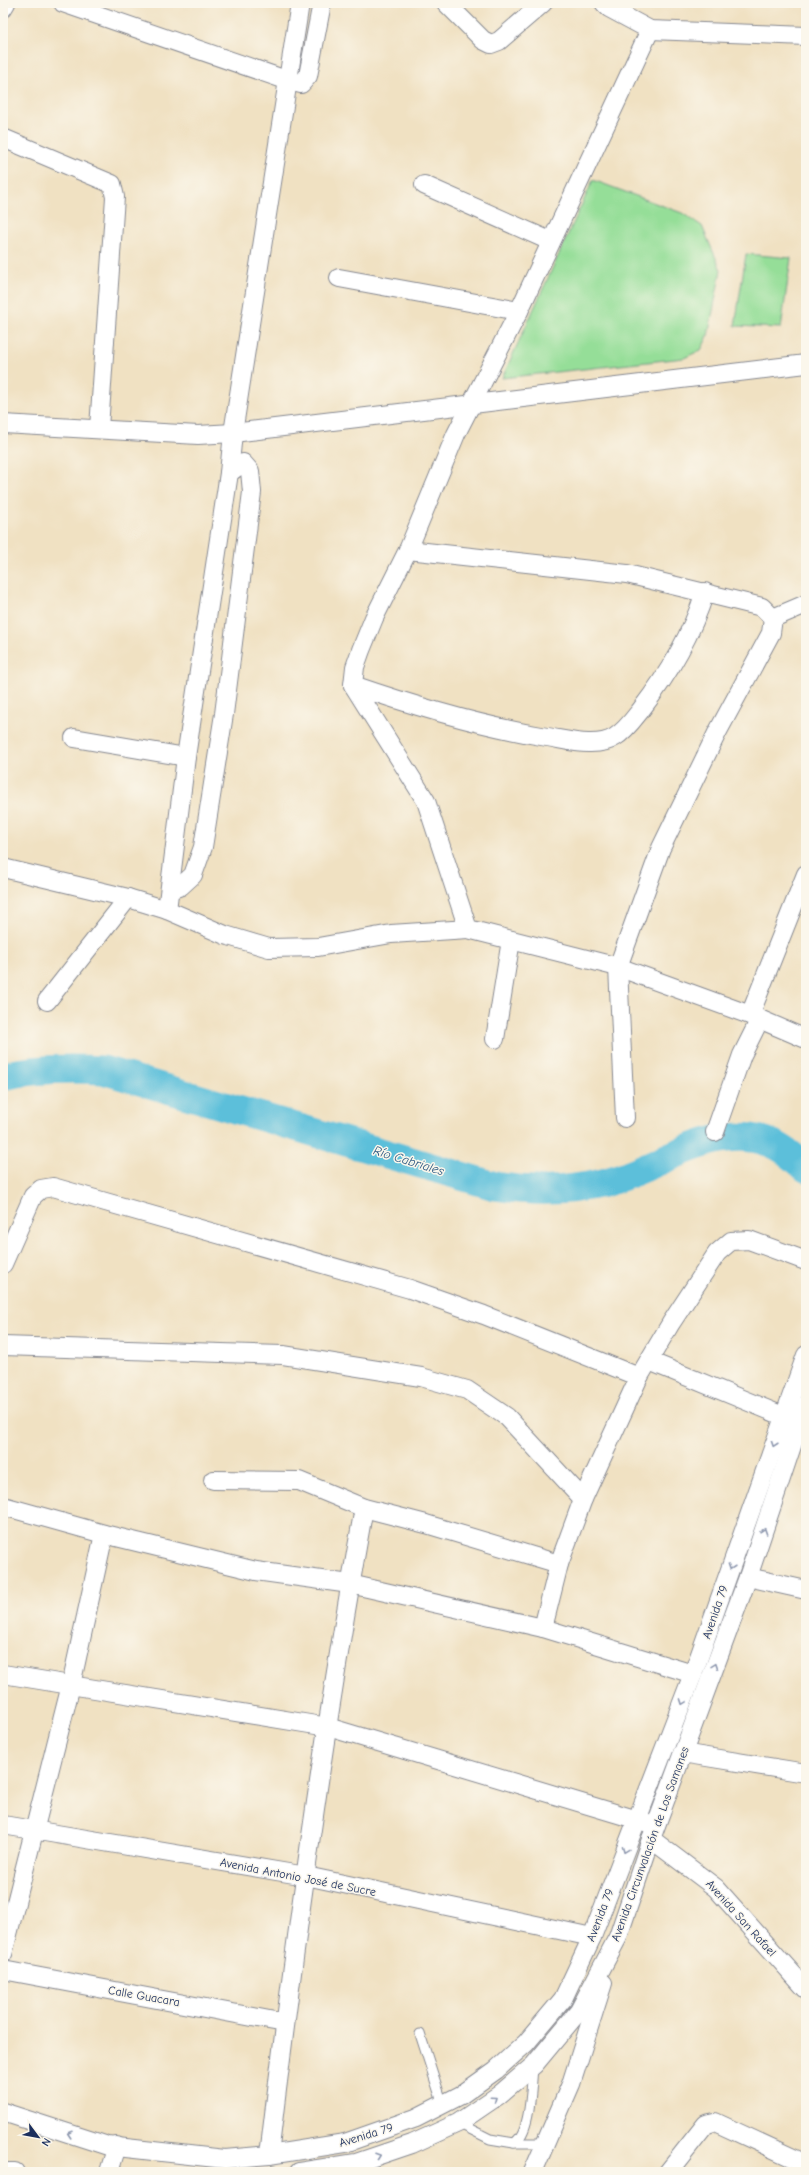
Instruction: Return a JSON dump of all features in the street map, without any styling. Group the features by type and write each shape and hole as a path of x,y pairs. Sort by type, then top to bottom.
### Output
{"street":[{"path":"3,8 6,3"},
{"path":"63,3 301,84 308,76 322,3"},
{"path":"167,910 186,757 229,473 233,433 300,3"},
{"path":"446,3 483,40 491,44 499,41 543,3"},
{"path":"604,3 609,8 650,30 806,36"},
{"path":"468,929 426,801 354,685 355,667 374,618 408,550 456,434 519,311 550,241 650,30"},
{"path":"3,138 112,184 115,197 99,428"},
{"path":"424,185 550,241"},
{"path":"339,278 519,311"},
{"path":"3,424 99,428 198,435 233,433 471,403 806,364"},
{"path":"170,890 181,886 193,875 202,847 224,714 252,492 250,471 242,463 229,473"},
{"path":"408,550 627,574 762,607 773,618"},
{"path":"354,685 433,712 503,730 565,740 600,743 615,737 629,724 660,684 695,623 705,592"},
{"path":"773,618 806,604"},
{"path":"625,1118 618,967 661,848 717,733 771,633 773,618"},
{"path":"74,738 186,757"},
{"path":"3,868 128,898 167,910 225,935 269,948 318,947 391,934 468,929 618,967 755,1017 806,1038"},
{"path":"715,1132 806,874"},
{"path":"47,1001 128,898"},
{"path":"495,1039 511,940"},
{"path":"3,1264 33,1196 41,1189 53,1187 410,1289 484,1315 639,1377"},
{"path":"543,1628 559,1564 583,1499 639,1377 717,1253 731,1240 749,1240 806,1261"},
{"path":"3,1346 284,1355 421,1377 467,1390 507,1417 583,1499"},
{"name":"Avenida 79","path":"3,2112 112,2146 225,2159 269,2156 345,2143 416,2118 461,2095 496,2070 526,2043 563,1999 592,1937 693,1674 806,1355"},
{"path":"649,1361 784,1416"},
{"name":"Avenida Circunvalación de Los Samanes","path":"299,2172 356,2163 412,2144 458,2123 499,2095 534,2065 579,2011 618,1937 682,1753 748,1577 806,1404"},
{"path":"213,1480 299,1481 364,1508 426,1524 559,1564"},
{"path":"3,1506 104,1534 256,1571 350,1584 543,1628 693,1674"},
{"path":"269,2156 285,2023 306,1876 350,1584 364,1508"},
{"path":"3,1954 71,1686 104,1534"},
{"path":"748,1577 806,1590"},
{"name":"Avenida San Rafael","path":"3,1674 328,1727 637,1820 654,1832 716,1888 806,1989"},
{"path":"682,1753 806,1773"},
{"name":"Avenida Antonio José de Sucre","path":"3,1825 306,1876 592,1937"},
{"path":"533,2172 571,2084 618,1937"},
{"name":"Calle Guacara","path":"3,1970 285,2023"},
{"path":"668,2172 706,2124 710,2122 715,2122 804,2158"},
{"path":"109,2172 112,2146"},
{"path":"3,2172 15,2172"}],"lane":[{"path":"420,2034 442,2104"},
{"path":"514,2143 521,2137 527,2121 534,2065"},
{"path":"458,2123 490,2139 514,2143 546,2143"}],"green space":[{"path":"593,180 682,213 702,226 721,270 708,336 701,350 684,358 502,378"},
{"path":"746,254 791,258 781,328 735,326"}],"waterway":[{"name":"Río Cabriales","path":"3,1076 28,1071 53,1069 103,1070 495,1186 509,1188 549,1190 575,1188 603,1183 623,1177 685,1150 726,1138 747,1137 768,1142 784,1150 806,1168"}]}
